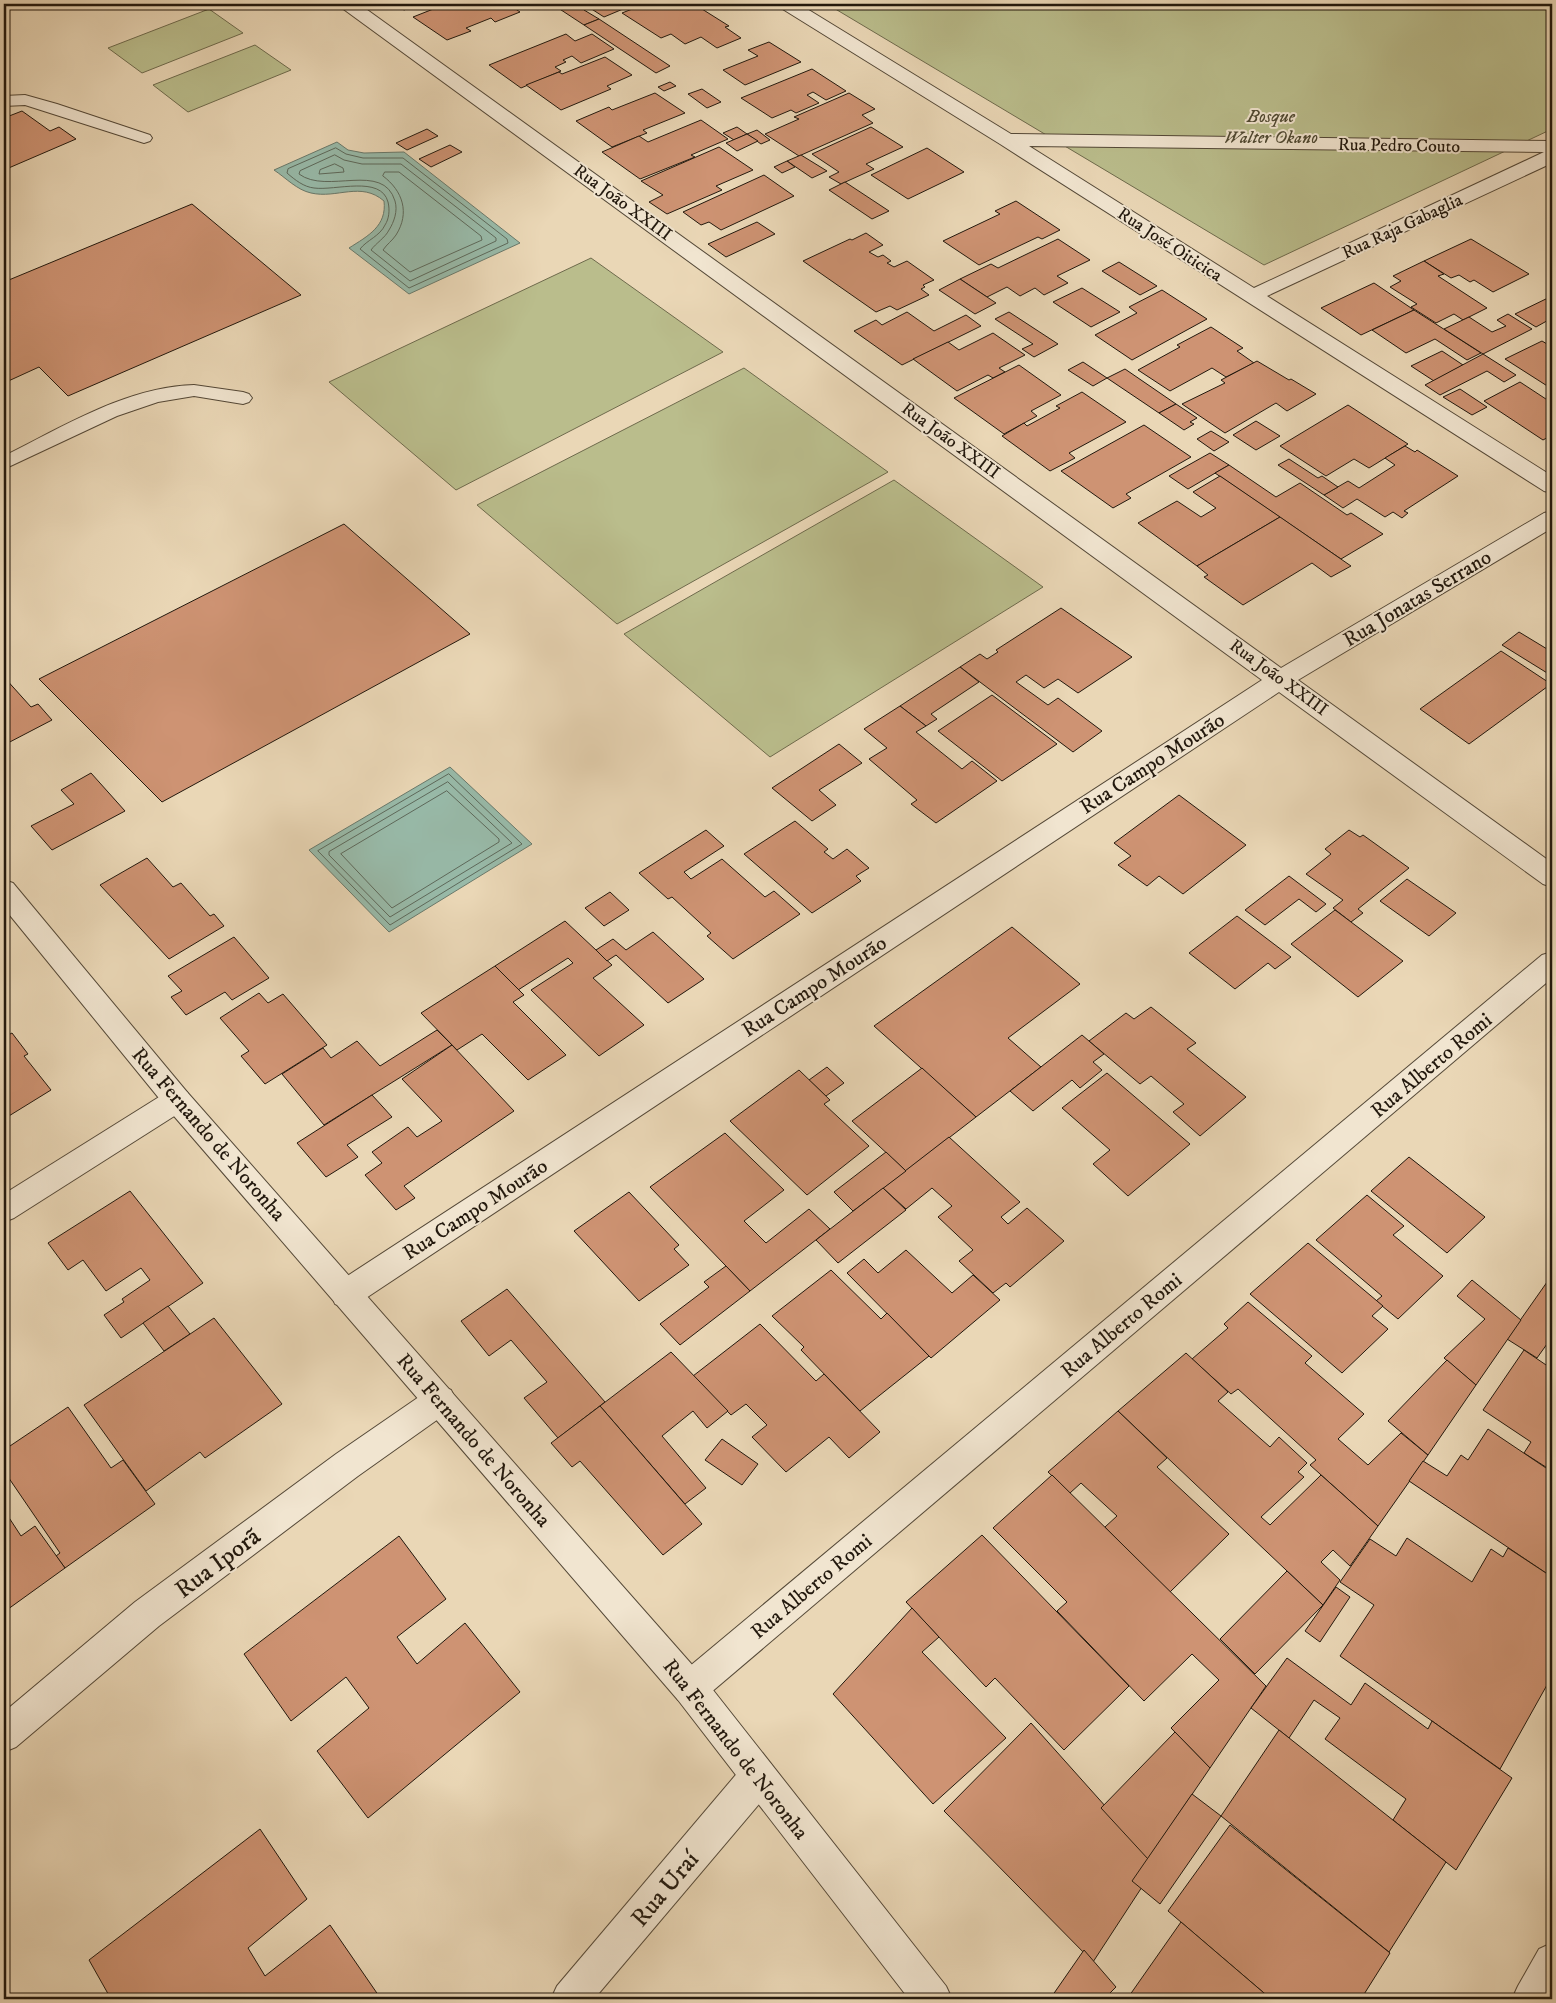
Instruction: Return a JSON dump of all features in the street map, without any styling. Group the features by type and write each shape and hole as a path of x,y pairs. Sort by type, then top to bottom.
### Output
{"street":[{"name":"Rua João XXIII","path":"348,4 1552,876"},
{"name":"Rua José Oiticica","path":"787,4 1007,140 1552,486"},
{"name":"Rua Pedro Couto","path":"1007,140 1552,147"},
{"name":"Rua Raja Gabaglia","path":"1252,296 1552,156"},
{"name":"Rua Jonatas Serrano","path":"1281,679 1552,518"},
{"name":"Rua Campo Mourão","path":"346,1294 1281,679"},
{"name":"Rua Fernando de Noronha","path":"4,890 177,1100 690,1688 933,1999"},
{"name":"Rua Alberto Romi","path":"690,1688 1552,963"},
{"path":"4,1209 177,1100"},
{"name":"Rua Iporã","path":"4,1735 147,1614 347,1465 440,1400"},
{"name":"Rua Uraí","path":"570,1999 758,1777"},
{"path":"1531,1999 1552,1962"}],"lane":[{"path":"4,101 25,100 144,138"},
{"path":"4,463 112,412 143,400 180,391 204,392 243,398"}],"green space":[{"name":"Bosque Walter Okano","path":"827,4 1552,4 1552,129 1264,265"},
{"path":"209,9 243,33 142,73 108,48"},
{"path":"255,45 291,70 188,112 153,85"},
{"path":"591,258 723,352 456,490 329,382"},
{"path":"744,368 888,472 617,624 477,505"},
{"path":"894,480 1043,587 770,757 624,634"}],"water":[{"path":"337,142 348,150 364,153 404,152 520,243 409,294 349,248 369,234 379,224 384,210 384,201 375,195 358,191 330,194 311,193 296,187 274,170"},
{"path":"450,767 532,844 389,932 309,850"}],"building":[{"path":"395,4 420,4 404,10"},
{"path":"446,4 508,4 520,12 495,22 491,18 466,28 471,31 447,40 413,17"},
{"path":"552,4 615,4 623,9 604,17 590,8 584,10 599,19 584,25"},
{"path":"645,4 694,4 729,26 725,27 741,38 717,48 701,37 685,44 671,34 661,38 622,13"},
{"path":"599,19 670,66 656,73 584,25"},
{"path":"566,34 575,41 592,34 614,49 581,63 572,56 563,60 566,62 555,67 561,71 521,88 489,65"},
{"path":"769,42 801,62 745,85 723,70 758,56 748,50"},
{"path":"605,57 632,75 607,86 611,89 561,110 526,85 559,72 562,74"},
{"path":"812,69 846,91 826,100 813,92 807,95 819,103 796,113 791,110 772,118 741,98"},
{"path":"670,82 676,86 664,91 658,87"},
{"path":"702,89 721,102 707,108 688,94"},
{"path":"655,93 685,113 643,130 647,133 612,147 576,121 609,107 612,110"},
{"path":"849,93 875,109 862,115 873,123 799,156 765,134 799,119 794,117"},
{"path":"22,111 50,131 59,127 76,139 4,170 4,118"},
{"path":"701,120 728,139 691,155 695,157 640,179 602,152 639,136 648,142"},
{"path":"737,127 747,134 734,140 723,133"},
{"path":"871,127 903,147 866,164 874,169 841,184 829,177 839,172 812,154"},
{"path":"427,129 438,136 407,150 396,143"},
{"path":"757,130 770,140 761,144 747,134"},
{"path":"747,134 758,141 737,151 726,143"},
{"path":"450,145 462,152 431,167 419,159"},
{"path":"719,147 753,170 716,186 722,190 667,214 649,202 663,195 641,181"},
{"path":"927,148 964,172 908,199 871,175"},
{"path":"801,155 827,171 812,178 787,161"},
{"path":"787,161 795,167 782,173 774,167"},
{"path":"764,175 794,196 721,230 709,222 701,225 683,212"},
{"path":"845,182 889,211 872,219 829,190"},
{"path":"1016,201 1060,230 1042,239 1038,237 979,265 943,241 1000,214 995,211"},
{"path":"192,204 301,295 68,396 39,367 4,383 4,282"},
{"path":"757,222 775,234 726,257 708,244"},
{"path":"866,233 883,245 869,252 878,257 883,255 891,261 887,263 894,267 907,261 934,280 923,285 925,287 921,289 929,295 897,310 890,306 876,312 803,261"},
{"path":"1058,239 1090,260 1057,276 1068,283 1044,295 1035,288 1020,296 1007,287 987,297 960,279 991,264 998,268"},
{"path":"1471,239 1529,274 1493,292 1474,280 1470,282 1459,275 1451,278 1424,261"},
{"path":"1424,261 1444,274 1438,276 1487,308 1463,320 1454,314 1436,323 1411,307 1417,304 1390,287 1401,281 1393,276"},
{"path":"1119,262 1157,286 1140,295 1102,271"},
{"path":"960,279 996,303 975,314 939,290"},
{"path":"1374,283 1414,310 1361,335 1321,308"},
{"path":"1082,288 1120,312 1091,327 1053,302"},
{"path":"1162,290 1207,319 1132,360 1095,335 1137,313 1129,307"},
{"path":"1552,296 1552,318 1536,327 1515,314"},
{"path":"1414,310 1481,353 1467,360 1435,339 1406,353 1372,330"},
{"path":"907,312 934,331 966,315 981,326 902,365 854,331 876,320 882,325"},
{"path":"1009,312 1058,344 1034,357 1022,349 1033,344 995,319"},
{"path":"1508,314 1532,329 1483,354 1444,329 1469,317 1492,332 1506,326 1497,320"},
{"path":"1211,327 1243,348 1237,351 1254,363 1226,377 1212,368 1170,391 1138,370 1180,347 1177,345"},
{"path":"993,333 1025,355 999,368 1005,372 993,378 988,375 957,391 913,359 948,342 959,350"},
{"path":"1542,341 1552,347 1552,389 1505,359"},
{"path":"1442,351 1463,365 1434,381 1411,366"},
{"path":"1483,354 1516,375 1504,382 1487,371 1440,395 1425,385"},
{"path":"1257,361 1316,394 1287,411 1276,403 1225,433 1182,404 1225,383 1221,380"},
{"path":"1083,362 1107,378 1093,386 1068,370"},
{"path":"1019,365 1061,395 1031,411 1037,416 1004,434 954,398"},
{"path":"1125,369 1176,404 1159,413 1107,378"},
{"path":"1520,382 1552,403 1552,435 1543,440 1484,401"},
{"path":"1460,389 1487,407 1472,415 1443,397"},
{"path":"1082,392 1126,422 1069,453 1075,458 1050,471 1002,436 1024,423 1027,426 1060,408 1056,406"},
{"path":"1176,404 1197,418 1190,422 1194,424 1184,430 1159,413"},
{"path":"1348,405 1408,444 1369,468 1354,459 1326,476 1280,446"},
{"path":"1256,421 1280,436 1256,450 1233,435"},
{"path":"1144,425 1191,457 1126,494 1131,498 1113,508 1061,471"},
{"path":"1211,431 1229,442 1214,451 1197,439"},
{"path":"1405,446 1415,452 1417,450 1458,476 1404,511 1408,513 1402,518 1393,512 1385,517 1357,499 1343,508 1324,495 1348,481 1359,488 1395,465 1385,458"},
{"path":"1210,453 1229,465 1188,489 1169,476"},
{"path":"1289,459 1318,478 1322,476 1338,487 1324,495 1278,465"},
{"path":"1229,465 1276,497 1300,483 1347,515 1351,513 1383,534 1341,559 1215,473"},
{"path":"1220,476 1280,517 1197,566 1138,523 1177,501 1201,517 1216,508 1193,492"},
{"path":"1280,517 1351,566 1331,577 1312,563 1243,605 1204,577 1208,575 1197,566"},
{"path":"344,524 470,634 162,802 39,679"},
{"path":"1061,608 1132,657 1078,693 1058,679 1044,688 1026,675 1016,682 1048,705 1058,698 1102,731 1073,752 960,667 980,654 987,659 998,652 996,650"},
{"path":"1519,632 1552,652 1552,676 1502,645"},
{"path":"1501,651 1551,684 1469,744 1420,709"},
{"path":"960,667 979,682 931,714 937,719 926,726 900,706"},
{"path":"4,677 31,707 38,704 52,720 4,745"},
{"path":"992,695 1057,744 1002,781 938,731"},
{"path":"900,706 926,726 916,732 962,769 972,761 997,781 936,823 911,804 917,800 869,759 887,748 864,729"},
{"path":"839,744 862,763 819,790 836,805 812,821 772,788"},
{"path":"91,773 125,811 52,850 31,826 74,804 61,790"},
{"path":"1179,795 1246,845 1183,894 1159,876 1147,886 1118,865 1131,856 1114,843"},
{"path":"795,821 828,849 824,852 833,859 847,849 869,868 856,876 861,881 812,913 744,854"},
{"path":"706,830 724,846 684,872 691,879 722,859 765,897 774,891 800,914 733,959 707,936 711,933 672,897 668,899 639,873"},
{"path":"1349,830 1360,837 1363,835 1409,868 1358,909 1363,913 1351,922 1333,908 1343,900 1306,874 1331,854 1325,849"},
{"path":"147,858 173,887 181,883 210,916 214,914 224,926 169,959 100,885"},
{"path":"1289,876 1326,904 1316,912 1299,899 1265,925 1245,910"},
{"path":"1407,879 1456,913 1429,936 1380,901"},
{"path":"610,892 629,910 604,926 585,908"},
{"path":"1335,910 1403,961 1358,997 1291,944"},
{"path":"1237,916 1291,957 1275,969 1268,963 1235,989 1189,953"},
{"path":"565,921 612,965 593,978 644,1025 599,1056 531,990 573,963 568,958 518,990 495,966"},
{"path":"1012,927 1080,984 1008,1038 1041,1067 976,1117 874,1026"},
{"path":"653,932 704,979 668,1003 616,955 607,961 596,950 613,939 626,950"},
{"path":"234,937 269,978 232,1000 225,992 186,1015 171,997 182,991 168,976"},
{"path":"495,966 524,995 513,1002 566,1055 528,1080 482,1034 457,1050 421,1013"},
{"path":"259,993 268,1003 283,994 327,1045 265,1084 241,1056 249,1051 220,1018"},
{"path":"1151,1007 1196,1043 1187,1049 1246,1097 1200,1136 1173,1112 1184,1104 1151,1076 1140,1084 1089,1041 1126,1013 1134,1019"},
{"path":"4,1030 8,1035 12,1033 28,1054 24,1056 51,1090 4,1119"},
{"path":"437,1030 452,1045 324,1125 282,1074 323,1048 331,1058 357,1041 380,1066"},
{"path":"1082,1035 1104,1054 1093,1062 1102,1070 1080,1088 1072,1080 1033,1111 1010,1091"},
{"path":"452,1045 514,1111 404,1186 415,1198 396,1210 365,1175 382,1163 372,1152 408,1127 417,1137 442,1121 402,1079"},
{"path":"827,1067 844,1083 826,1096 809,1080"},
{"path":"922,1068 976,1117 906,1171 852,1121"},
{"path":"799,1070 830,1100 824,1104 869,1146 807,1195 730,1121"},
{"path":"1107,1073 1190,1144 1128,1196 1093,1164 1110,1150 1062,1108"},
{"path":"372,1095 392,1117 347,1145 358,1157 326,1177 297,1143"},
{"path":"725,1133 784,1190 744,1221 766,1243 809,1209 830,1229 750,1291 650,1187"},
{"path":"949,1137 1020,1202 1001,1217 1008,1224 1027,1208 1064,1241 1010,1287 1006,1283 993,1293 959,1261 973,1250 938,1217 952,1206 932,1188 906,1209 883,1188"},
{"path":"886,1152 906,1171 853,1211 834,1192"},
{"path":"1409,1157 1485,1217 1447,1253 1371,1191"},
{"path":"883,1188 906,1210 838,1263 816,1240"},
{"path":"130,1191 203,1283 121,1338 104,1315 124,1302 122,1299 150,1280 141,1268 106,1291 83,1260 68,1270 48,1243"},
{"path":"629,1192 679,1245 674,1249 689,1265 639,1301 574,1231"},
{"path":"1367,1195 1404,1226 1393,1235 1443,1276 1398,1319 1376,1301 1382,1296 1316,1240"},
{"path":"1308,1243 1383,1306 1372,1316 1388,1329 1342,1373 1250,1294"},
{"path":"906,1250 952,1293 973,1275 1000,1300 931,1358 847,1273 864,1259 878,1273"},
{"path":"726,1266 750,1291 680,1345 660,1324 709,1287 704,1282"},
{"path":"831,1270 881,1319 887,1313 929,1356 860,1411 801,1350 804,1347 772,1316"},
{"path":"1552,1275 1552,1337 1537,1358 1507,1339"},
{"path":"1472,1280 1521,1320 1476,1385 1444,1358 1485,1319 1457,1296"},
{"path":"507,1289 605,1402 558,1438 524,1398 547,1382 511,1340 489,1356 461,1321"},
{"path":"1248,1302 1312,1356 1305,1363 1364,1414 1338,1439 1368,1465 1401,1433 1428,1455 1378,1526 1310,1465 1316,1460 1238,1389 1231,1394 1192,1359 1228,1328 1224,1324"},
{"path":"168,1306 190,1334 164,1351 143,1323"},
{"path":"214,1318 282,1404 205,1458 200,1452 146,1491 84,1405"},
{"path":"760,1324 816,1381 824,1374 880,1432 849,1458 829,1437 786,1472 752,1437 767,1425 746,1404 731,1415 693,1376"},
{"path":"1524,1350 1552,1369 1552,1471 1524,1453 1531,1442 1483,1410"},
{"path":"671,1352 728,1411 707,1428 693,1411 662,1436 706,1488 685,1504 600,1406"},
{"path":"1186,1353 1228,1392 1218,1401 1270,1447 1279,1437 1307,1463 1298,1472 1304,1477 1261,1517 1270,1525 1321,1475 1378,1526 1350,1566 1333,1550 1321,1562 1340,1580 1323,1605 1118,1411"},
{"path":"1447,1360 1476,1385 1428,1455 1388,1421"},
{"path":"600,1406 702,1524 663,1555 580,1461 572,1467 551,1443"},
{"path":"68,1407 111,1468 123,1460 155,1504 65,1568 56,1556 60,1553 4,1471 4,1450"},
{"path":"1118,1411 1167,1458 1157,1467 1229,1534 1170,1592 1105,1527 1117,1516 1081,1483 1070,1493 1048,1472"},
{"path":"1488,1429 1552,1472 1552,1577 1409,1481 1423,1461 1447,1476 1461,1455 1468,1460"},
{"path":"722,1439 758,1464 742,1485 705,1460"},
{"path":"1052,1475 1266,1686 1210,1768 1171,1728 1219,1680 1192,1654 1144,1701 1057,1611 1067,1602 993,1528"},
{"path":"4,1510 21,1536 35,1526 65,1568 4,1612"},
{"path":"982,1535 1129,1686 1064,1750 995,1678 986,1687 906,1602"},
{"path":"399,1536 446,1599 397,1637 417,1664 465,1623 520,1692 368,1818 317,1751 369,1708 346,1677 291,1721 244,1654"},
{"path":"1407,1538 1472,1582 1491,1549 1503,1557 1508,1548 1552,1577 1552,1676 1500,1769 1340,1656 1374,1605 1340,1582 1370,1539 1396,1556"},
{"path":"1287,1571 1323,1605 1255,1674 1220,1639"},
{"path":"1336,1587 1350,1597 1320,1642 1305,1631"},
{"path":"912,1608 939,1637 922,1652 1006,1738 933,1804 833,1694"},
{"path":"1287,1658 1351,1705 1365,1683 1428,1729 1432,1721 1512,1778 1456,1870 1393,1820 1406,1799 1325,1739 1340,1718 1314,1700 1289,1738 1251,1708"},
{"path":"1031,1723 1157,1864 1093,1962 944,1811"},
{"path":"1279,1730 1446,1862 1389,1952 1221,1816"},
{"path":"1175,1732 1210,1768 1148,1859 1101,1808"},
{"path":"1192,1794 1221,1816 1160,1904 1132,1881"},
{"path":"1230,1825 1390,1953 1361,1999 1271,1999 1168,1911"},
{"path":"260,1829 307,1899 248,1948 265,1976 330,1925 381,1999 198,1999 196,1995 190,1999 111,1999 89,1960"},
{"path":"1181,1922 1271,1999 1127,1999"},
{"path":"1084,1950 1116,1987 1104,1999 1050,1999"}]}
